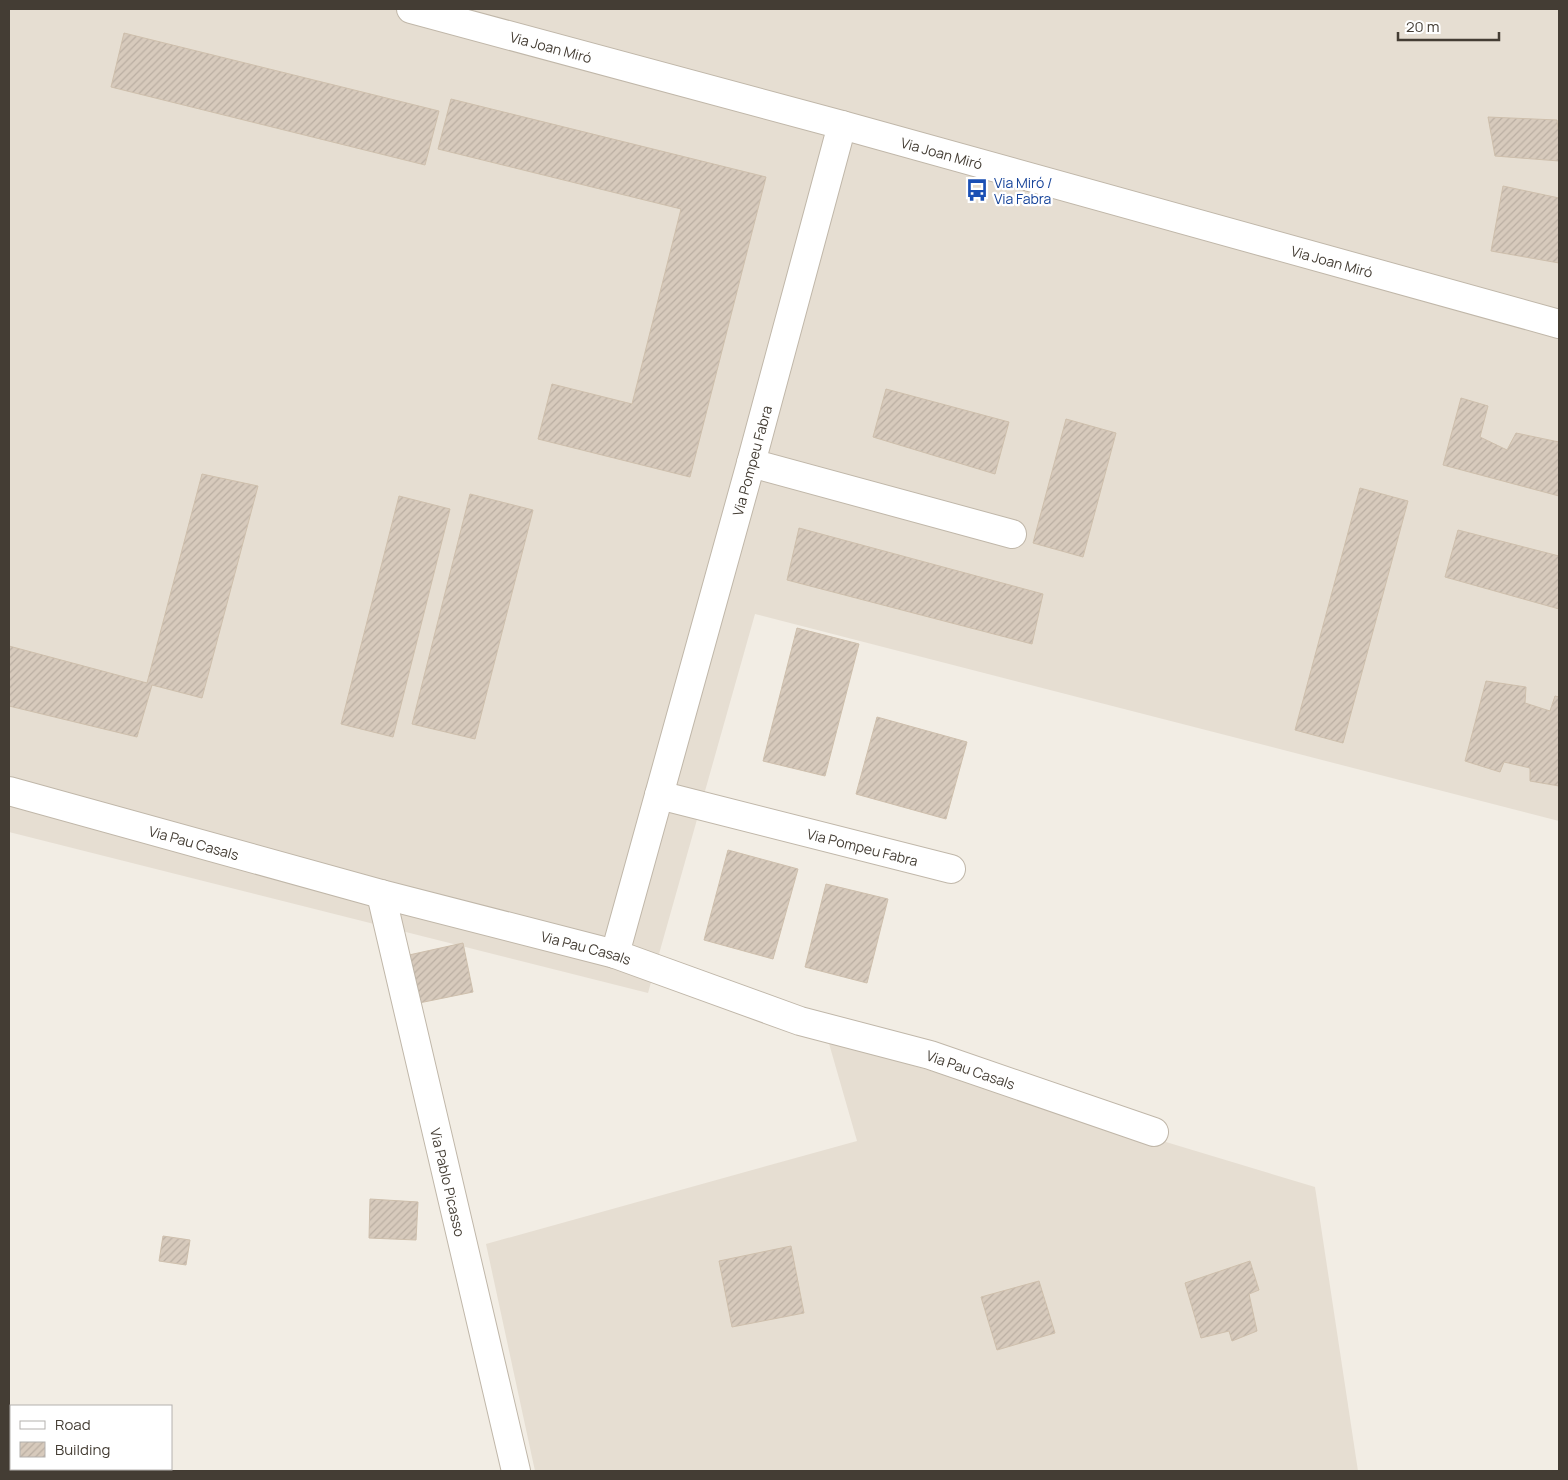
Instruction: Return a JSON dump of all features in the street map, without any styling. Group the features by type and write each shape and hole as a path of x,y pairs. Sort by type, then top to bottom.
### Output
{"street":[{"name":"Via Joan Miró","path":"411,9 1559,324"},
{"name":"Via Pompeu Fabra","path":"615,954 842,126"},
{"path":"751,463 1012,534"},
{"name":"Via Pau Casals","path":"9,791 380,894 615,954 800,1021 930,1055 1154,1132"},
{"name":"Via Pompeu Fabra","path":"659,795 951,869"},
{"name":"Via Pablo Picasso","path":"380,894 516,1471"}],"shaded area":[{"path":"9,9 1559,9 1559,821 755,614 648,993 9,832"},
{"path":"828,1040 1315,1187 1358,1471 535,1471 486,1244 857,1141"}],"building":[{"path":"124,33 439,111 425,165 111,87"},
{"path":"451,99 766,177 690,477 538,439 552,384 632,404 681,209 438,149"},
{"path":"1488,117 1557,120 1559,161 1495,156"},
{"path":"1503,186 1559,198 1559,263 1491,251"},
{"path":"886,389 1009,422 995,474 873,437"},
{"path":"1461,398 1488,406 1480,437 1507,450 1516,433 1559,442 1559,496 1443,465"},
{"path":"1066,419 1116,433 1083,557 1033,543"},
{"path":"202,474 258,486 202,698 152,685 137,737 9,706 9,646 147,683"},
{"path":"1360,488 1408,501 1343,743 1295,730"},
{"path":"470,494 533,510 475,739 412,724"},
{"path":"399,496 450,509 393,737 341,724"},
{"path":"799,528 1043,594 1032,644 787,580"},
{"path":"1458,530 1559,556 1559,609 1445,577"},
{"path":"797,628 859,644 825,776 763,761"},
{"path":"1486,681 1526,687 1525,703 1550,711 1555,696 1559,697 1559,786 1530,781 1530,768 1504,762 1500,772 1465,761"},
{"path":"877,717 967,742 946,819 856,794"},
{"path":"728,850 798,869 773,959 704,940"},
{"path":"826,884 888,899 867,983 805,967"},
{"path":"463,943 473,992 419,1003 409,955"},
{"path":"370,1199 418,1202 416,1240 369,1238"},
{"path":"163,1236 190,1240 186,1265 159,1261"},
{"path":"791,1246 804,1313 732,1327 719,1261"},
{"path":"1250,1261 1259,1290 1249,1294 1257,1331 1232,1341 1229,1331 1201,1338 1185,1283"},
{"path":"1039,1281 1055,1333 997,1350 981,1297"}],"place":[{"name":"Via Miró / Via Fabra","path":"977,190"}]}
